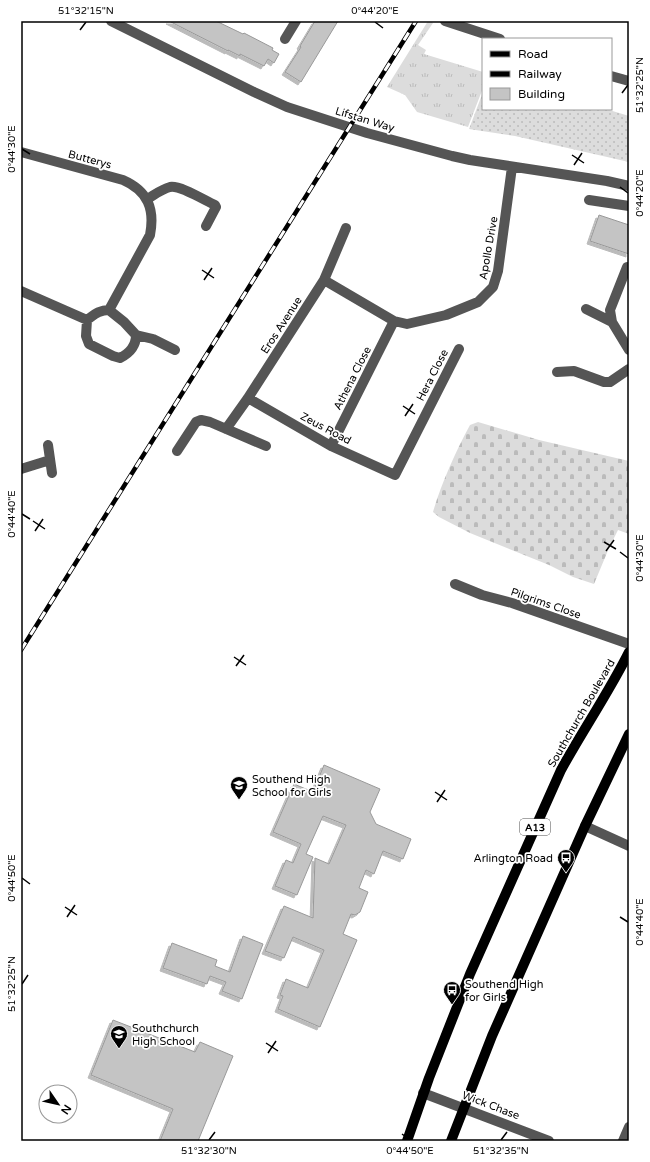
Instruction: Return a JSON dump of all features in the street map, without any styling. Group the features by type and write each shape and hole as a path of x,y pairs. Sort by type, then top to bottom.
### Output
{"main road":[{"name":"Southchurch Boulevard","path":"407,1141 423,1093 470,974 561,770 629,652"},
{"path":"452,1141 492,1036 585,826 629,734"}],"street":[{"name":"Lifstan Way","path":"111,21 287,107 367,133 452,156 512,167 607,181 629,186"},
{"path":"285,39 296,21"},
{"path":"445,21 497,38"},
{"path":"612,76 629,82"},
{"name":"Butterys","path":"21,152 123,180 141,191 147,199"},
{"name":"Apollo Drive","path":"324,280 394,321 407,324 446,315 478,302 493,287 498,271 512,167"},
{"path":"109,310 150,235 152,225 151,213 147,199 168,187 174,186 181,188 215,204 216,207 206,226"},
{"path":"589,200 629,206"},
{"name":"Eros Avenue","path":"226,429 248,398 324,280 346,228"},
{"path":"627,267 610,310 612,322 629,350"},
{"path":"21,291 87,320"},
{"path":"586,309 612,322"},
{"path":"136,335 136,341 126,355 120,358 113,356 89,344 86,336 87,320 102,310 109,310 124,322 136,335 153,339 175,350"},
{"name":"Athena Close","path":"330,446 394,321"},
{"name":"Hera Close","path":"395,475 459,349"},
{"path":"557,372 574,371 604,382 610,382 629,369"},
{"name":"Zeus Road","path":"248,398 330,446 395,475"},
{"path":"177,451 196,422 201,420 210,422 266,446"},
{"path":"48,445 52,473"},
{"path":"21,469 50,460"},
{"name":"Pilgrims Close","path":"455,584 482,596 512,603 629,644"},
{"path":"585,826 629,846"},
{"name":"Wick Chase","path":"423,1093 549,1141"},
{"path":"623,1141 629,1127"}],"green space":[{"path":"428,21 433,23 418,45 426,50 424,54 482,72 482,91 468,127 417,112 405,95 387,87"},
{"path":"482,95 482,110 609,110 629,116 629,162 515,136 469,129"},
{"path":"478,422 539,440 629,461 629,534 618,530 594,584 573,577 549,565 470,533 439,517 433,512 454,457 470,425"}],"building":[{"path":"169,21 216,21 273,48 272,50 279,54 274,63 268,59 264,66 240,54 240,56 228,51"},
{"path":"315,21 338,21 301,82 285,72"},
{"path":"599,215 629,225 629,254 590,241"},
{"path":"324,765 380,789 370,812 376,824 411,839 403,859 383,851 374,874 366,870 359,888 368,892 360,912 355,915 351,914 343,934 357,940 320,1027 278,1009 283,996 280,995 286,979 308,988 324,950 293,937 284,958 265,951 284,906 313,918 315,858 329,864 346,825 323,816 306,854 313,857 297,895 275,886 286,860 293,863 301,844 273,832 294,784 313,792"},
{"path":"243,936 263,944 242,999 222,991 226,982 210,976 207,984 163,968 172,943 217,960 215,966 230,972"},
{"path":"113,1020 195,1052 200,1042 233,1056 198,1141 160,1141 173,1109 91,1075"}],"railway":[{"path":"21,650 416,21"}],"place":[{"name":"Southend High School for Girls","path":"239,800"},
{"name":"Arlington Road","path":"566,873"},
{"name":"Southend High for Girls","path":"452,1005"},
{"name":"Southchurch High School","path":"119,1049"}]}
